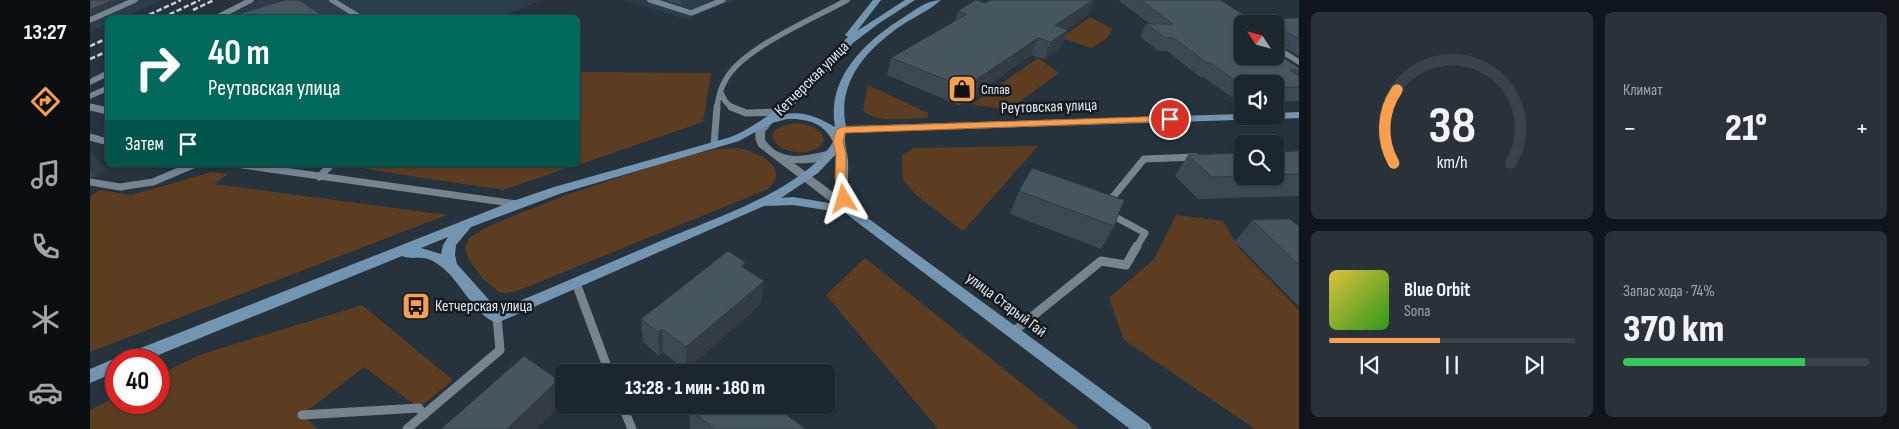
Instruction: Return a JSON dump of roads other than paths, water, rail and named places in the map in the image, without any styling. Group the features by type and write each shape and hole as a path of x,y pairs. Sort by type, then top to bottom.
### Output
{"main road":[{"path":"841,48 854,28 877,0"},
{"name":"Кетчерская улица","path":"156,349 517,204 566,187 744,135 768,122 780,112 810,84 841,48 869,25 911,0"},
{"name":"Кетчерская улица","path":"837,134 840,98 847,78 862,53 887,30 937,0"},
{"path":"1284,116 1299,115"},
{"path":"758,205 793,201 848,210 841,188 842,162 837,134 826,124 805,117 786,116 768,122"},
{"name":"Реутовская улица","path":"837,134 1234,117"},
{"path":"497,317 758,205 787,190 805,178 836,148 837,134"},
{"name":"улица Старый Гай","path":"848,210 1143,429"},
{"name":"Кетчерская улица","path":"451,268 447,256 450,243 461,231 479,220"},
{"name":"Кетчерская улица","path":"364,266 420,250 438,256 446,261 488,311 497,317"},
{"path":"90,376 105,370"}],"street":[{"path":"768,122 762,127 759,136 760,140 767,149 780,156 796,160 813,160 831,153"},
{"name":"улица Старый Гай","path":"767,149 848,210"}],"lane":[{"path":"90,20 135,0"},
{"path":"222,15 251,0"},
{"path":"332,0 356,15"},
{"path":"338,3 344,0"},
{"path":"650,0 691,13 723,0"},
{"path":"714,144 715,109 726,78 740,62 847,0"},
{"path":"1284,53 1299,62"},
{"path":"90,82 105,74"},
{"path":"90,96 105,89"},
{"path":"721,93 728,105 744,113 780,112"},
{"path":"90,107 105,110"},
{"path":"90,137 105,141"},
{"path":"1013,332 1101,261 1126,265 1145,233 1102,210 1144,160 1203,157"},
{"path":"90,182 120,187 154,182 188,167"},
{"path":"256,167 517,204"},
{"path":"319,176 330,167"},
{"path":"90,190 100,183"},
{"path":"576,283 606,364"},
{"path":"407,429 500,350 497,317"},
{"path":"302,415 419,408 424,414"},
{"path":"626,414 632,429"}],"railway":[{"path":"148,15 181,0"},
{"path":"168,15 200,0"},
{"path":"193,10 214,0"},
{"path":"90,46 105,39"},
{"path":"90,59 105,52"}],"place":[{"name":"Сплав","path":"962,89"},
{"name":"Кетчерская улица","path":"416,306"}]}
